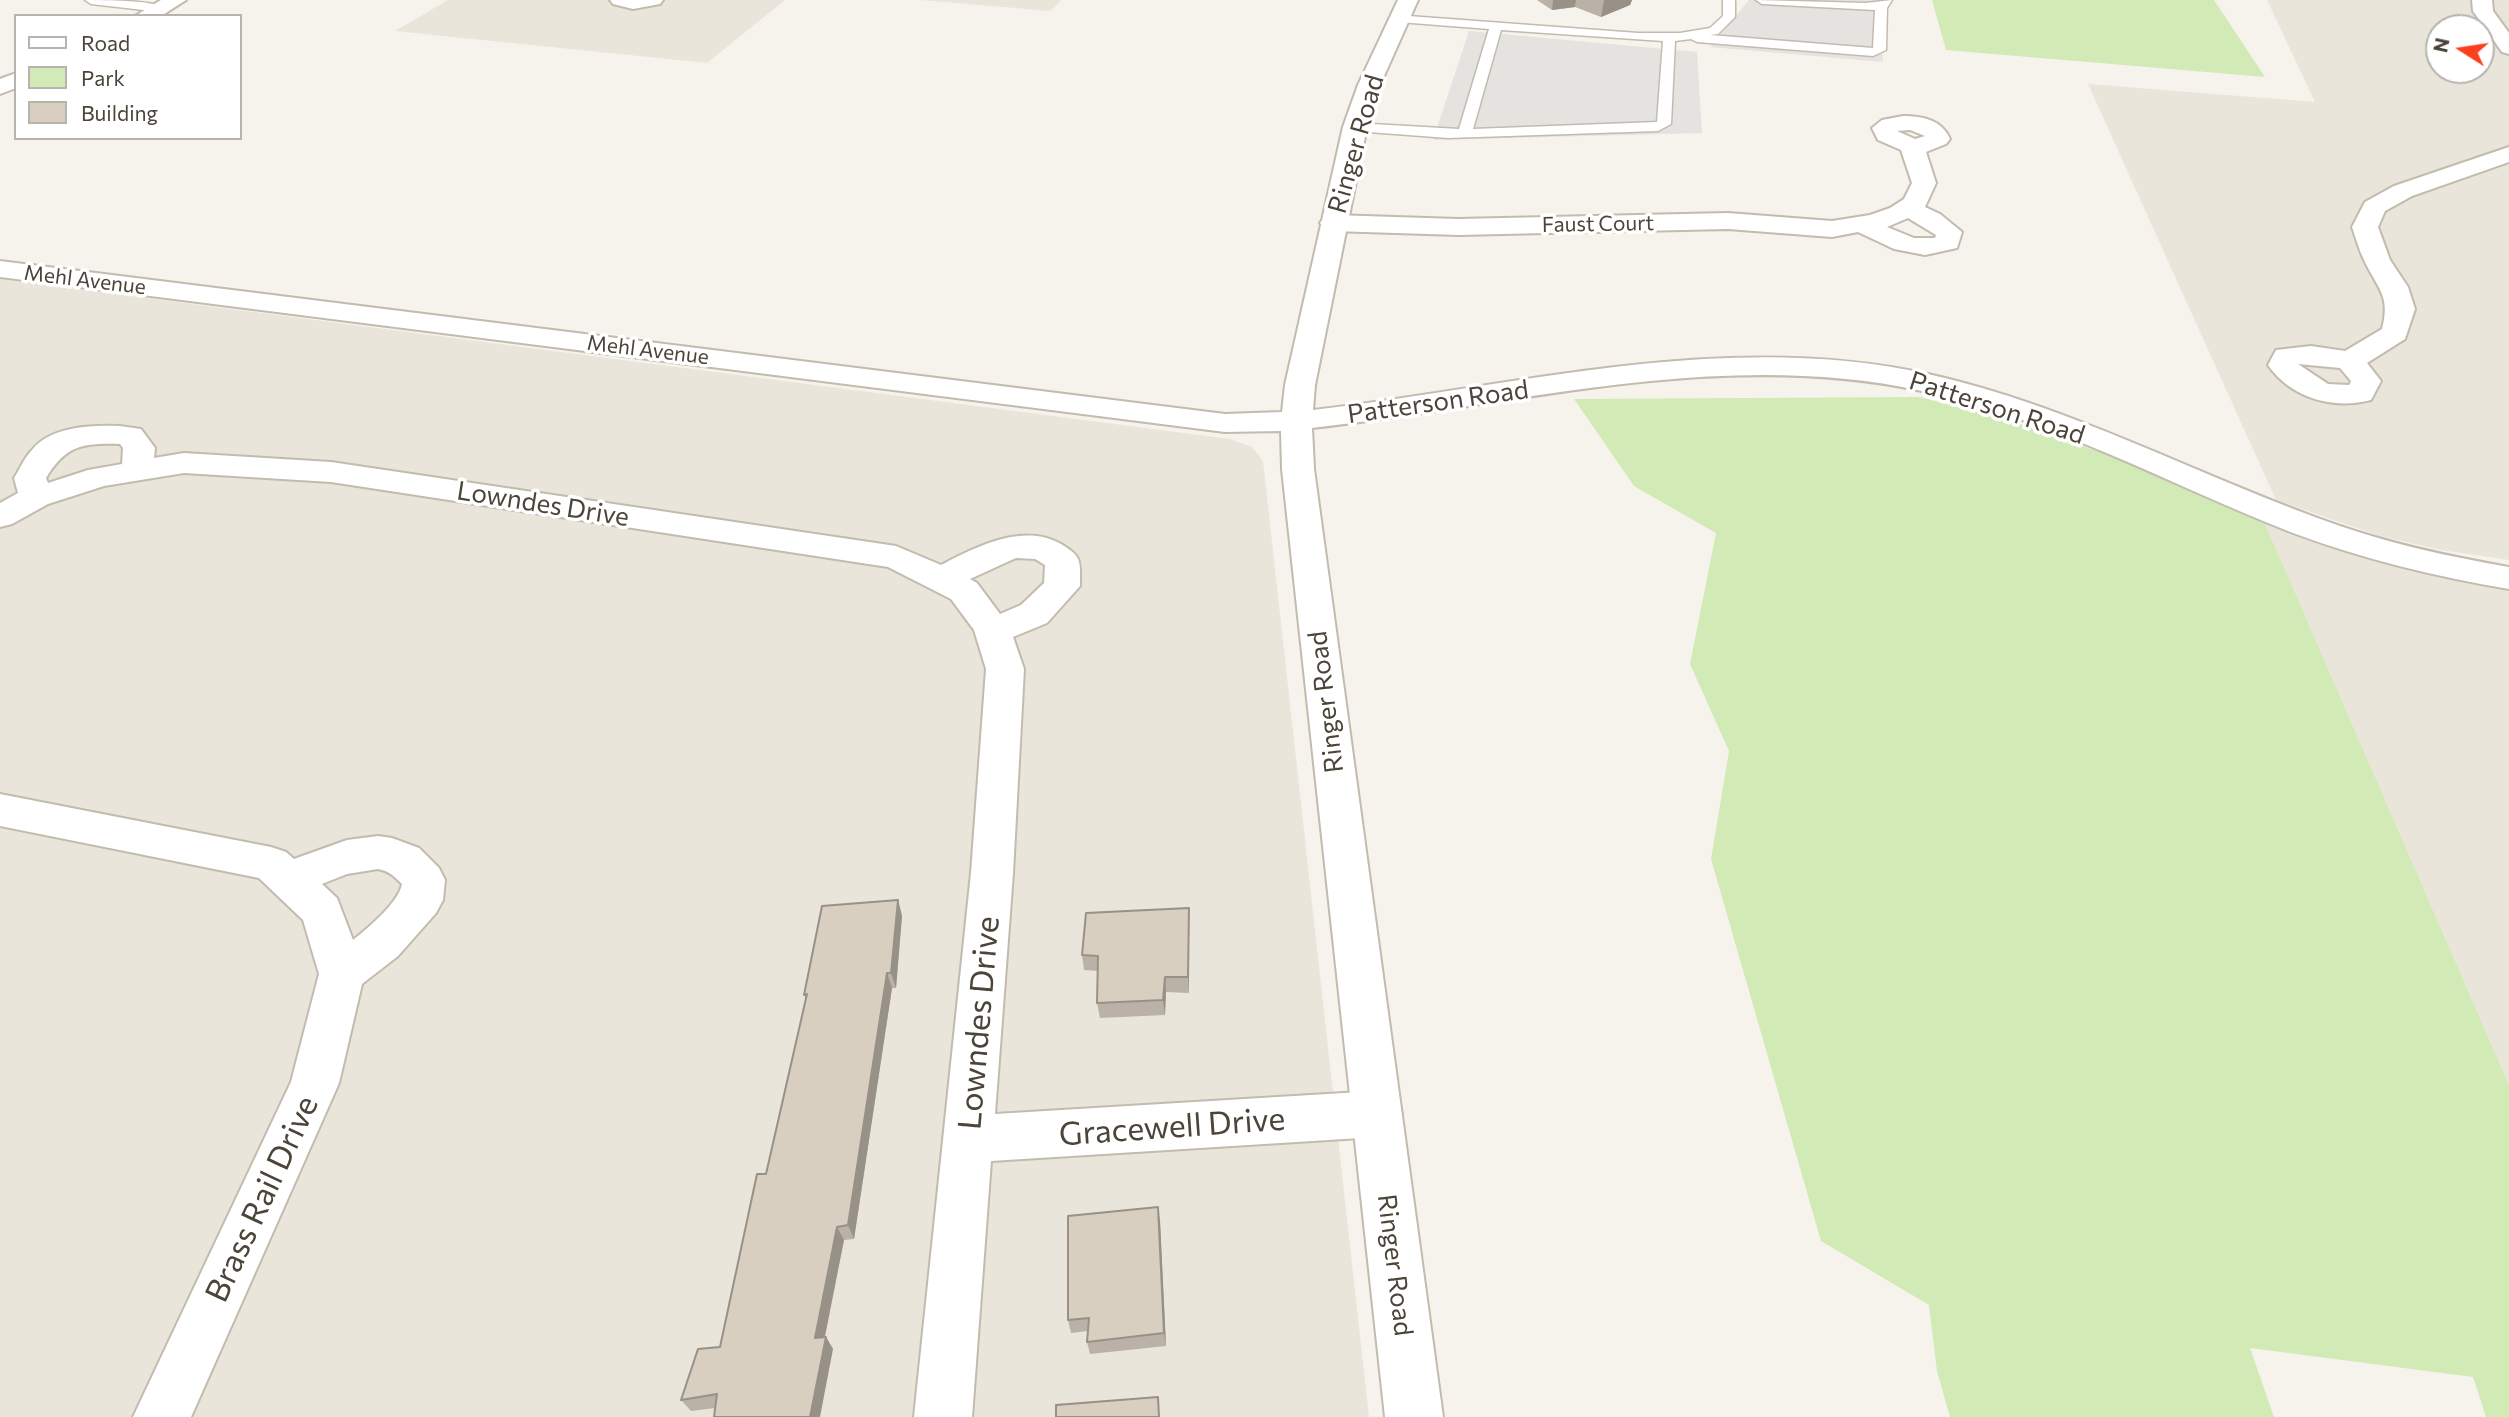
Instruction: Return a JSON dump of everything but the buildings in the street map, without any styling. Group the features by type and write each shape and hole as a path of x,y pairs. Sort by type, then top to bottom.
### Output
{"street":[{"path":"620,0 634,3 653,0"},
{"path":"2482,0 2483,11 2509,48"},
{"name":"Ringer Road","path":"1404,9 1364,95 1355,127 1300,385 1296,421 1300,483 1414,1417"},
{"path":"1906,208 1915,203 1924,183 1912,146"},
{"path":"2350,361 2395,333 2401,309 2393,286 2377,260 2365,226 2374,207 2403,191 2509,155"},
{"path":"1862,224 1913,247 1936,247 1948,242 1949,232 1931,219 1906,208"},
{"name":"Faust Court","path":"1333,223 1458,226 1728,221 1832,229 1886,219 1906,208"},
{"name":"Mehl Avenue","path":"0,269 1225,424 1296,421"},
{"name":"Patterson Road","path":"1296,421 1684,369 1750,365 1857,370 1930,383 2041,418 2355,542 2418,560 2509,578"},
{"name":"Lowndes Drive","path":"0,517 36,496 99,477 184,463 331,472 896,557 964,591 993,631 1005,669 992,873 943,1417"},
{"path":"942,580 992,554 1017,548 1044,549 1062,561 1062,586 1034,614 993,631"},
{"path":"0,810 271,864 322,911 342,974 382,943 421,900 424,880 403,859 380,852 318,866 290,880"},
{"name":"Brass Rail Drive","path":"162,1417 315,1083 342,974"},
{"name":"Gracewell Drive","path":"968,1139 1377,1114"}],"lane":[{"path":"91,0 161,8"},
{"path":"1674,37 1714,31 1729,17 1729,0"},
{"path":"1404,9 1496,25 1638,37 1674,37 1873,52 1880,50 1884,3 1866,7 1762,0"},
{"path":"1465,133 1496,25"},
{"path":"1355,127 1465,133 1658,127 1664,124 1674,37"}],"shaded area":[{"path":"448,0 785,0 707,63 395,31"},
{"path":"920,0 1061,0 1051,11"},
{"path":"1749,0 1878,0 1883,62 1710,47"},
{"path":"2267,0 2509,0 2509,560 2441,550 2380,536 2276,500 2088,84 2315,102"},
{"path":"1469,31 1697,52 1702,133 1433,140"},
{"path":"0,279 1230,439 1252,447 1263,461 1369,1417 0,1417"},
{"path":"2263,519 2339,550 2411,570 2509,591 2509,1085"}],"green space":[{"path":"1932,0 2214,0 2265,77 1946,50"},
{"path":"1919,397 2004,418 2102,453 2263,519 2509,1085 2509,1417 2486,1417 2473,1377 2250,1348 2274,1417 1950,1417 1937,1371 1929,1305 1821,1241 1711,859 1729,751 1690,664 1716,533 1634,486 1574,399"}]}
